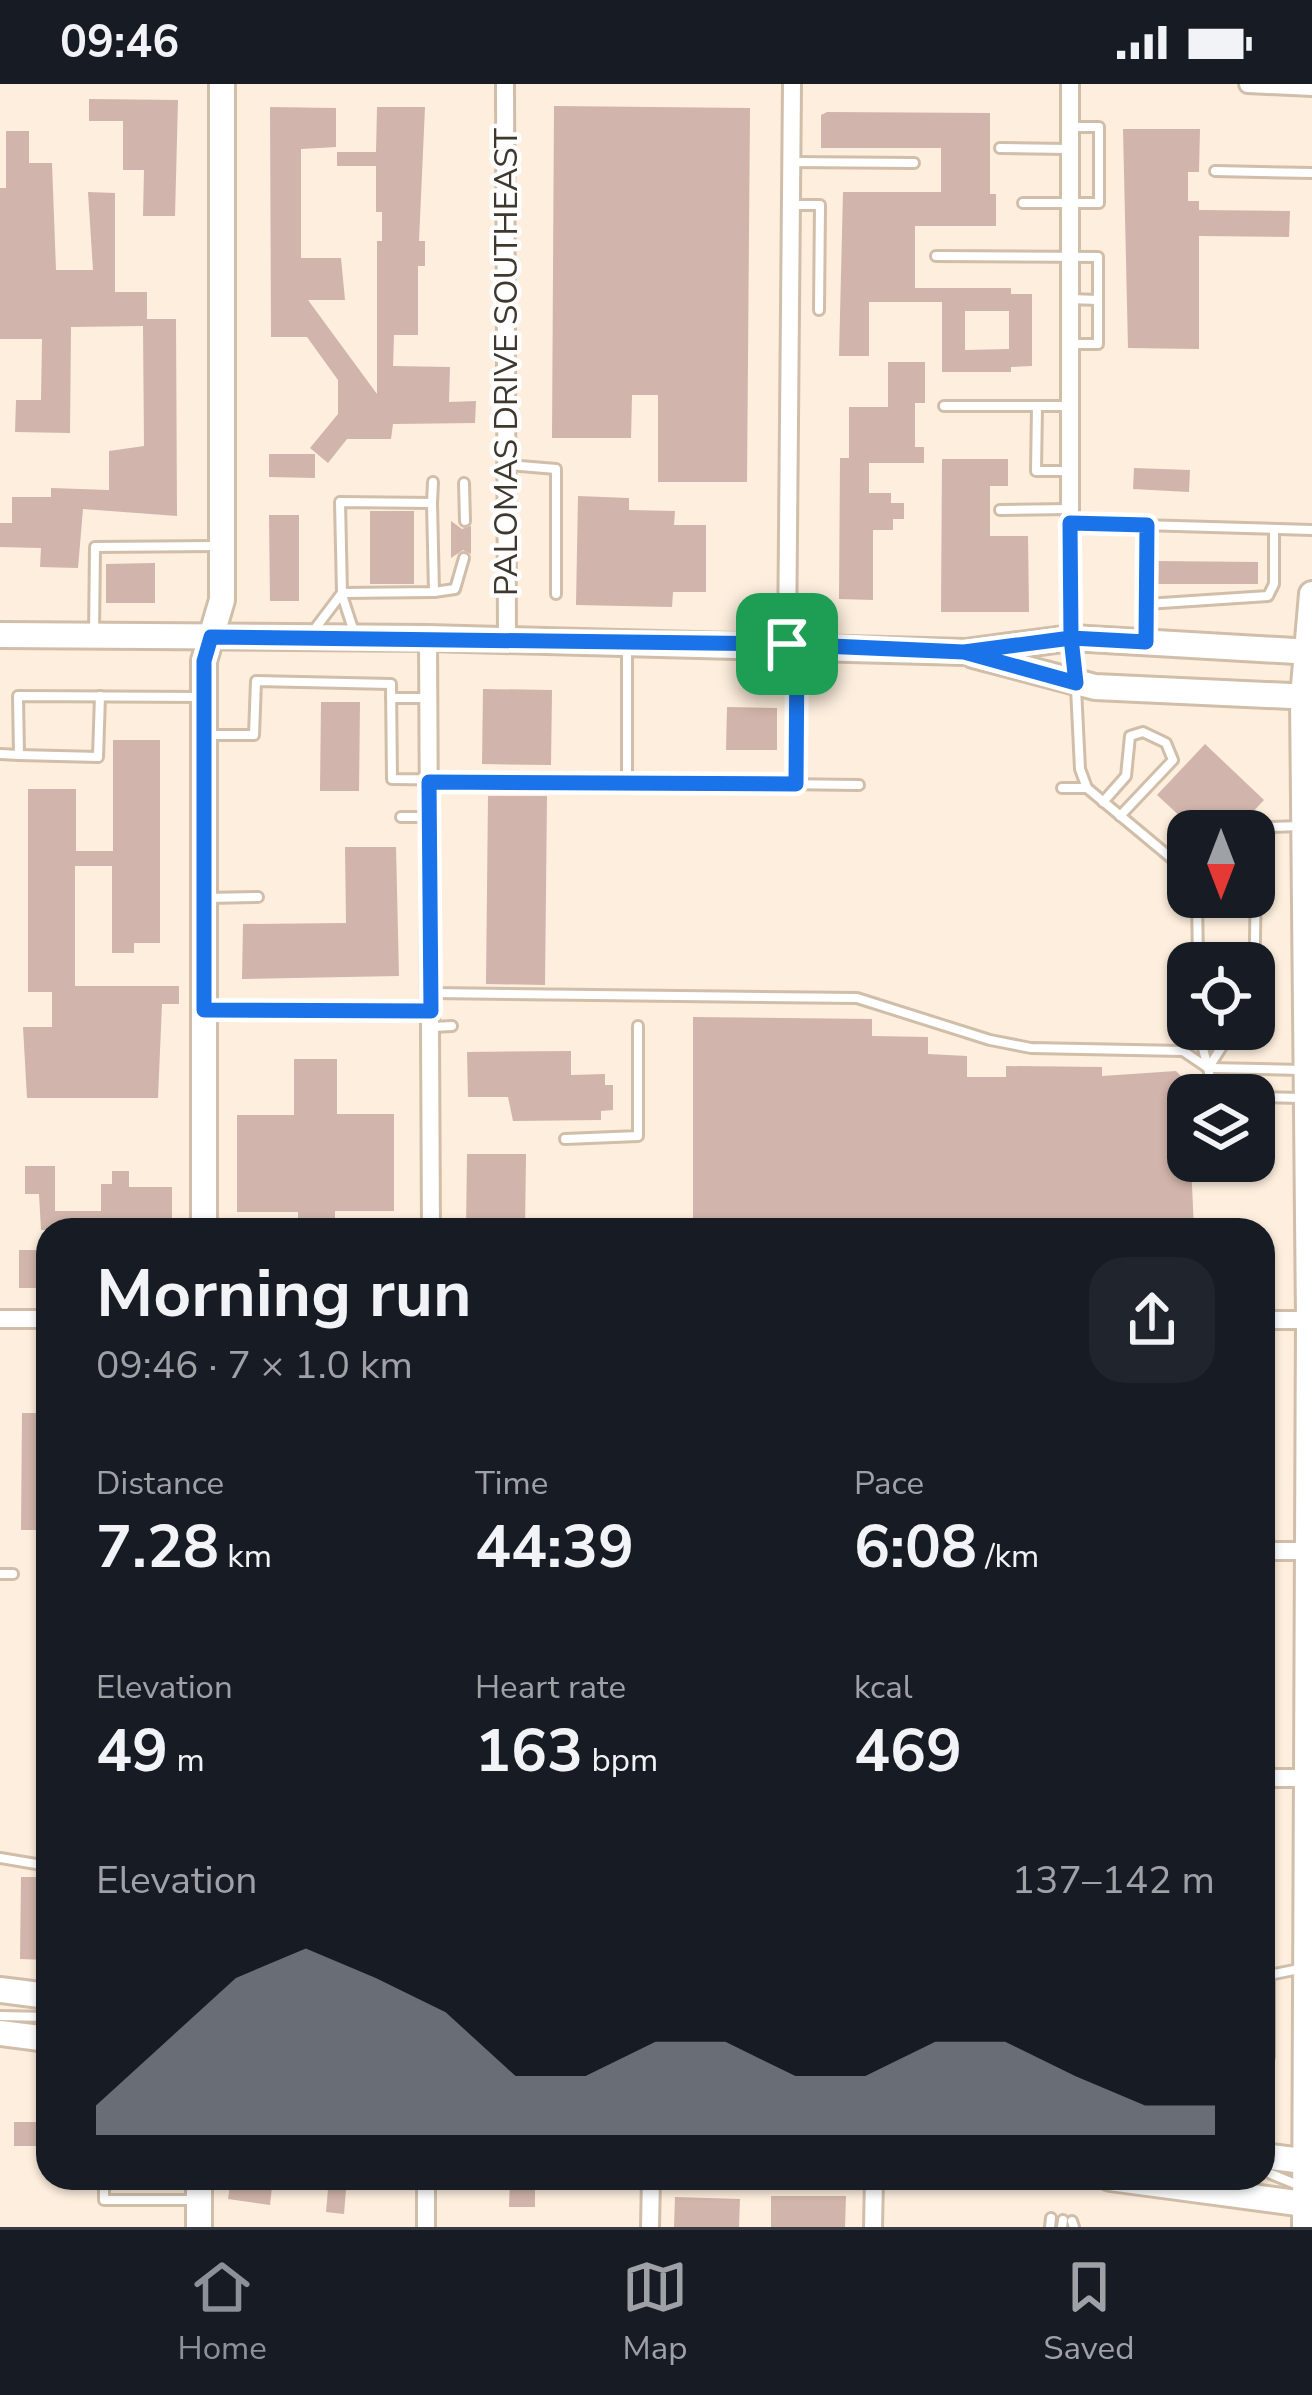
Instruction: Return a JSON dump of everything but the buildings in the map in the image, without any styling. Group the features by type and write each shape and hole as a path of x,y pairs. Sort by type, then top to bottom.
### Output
{"street":[{"path":"204,1218 204,661 222,600 222,84"},
{"name":"PALOMAS DRIVE SOUTHEAST","path":"505,84 507,640"},
{"path":"791,84 792,645"},
{"path":"1070,84 1071,638 1076,683"},
{"path":"1248,84 1312,87"},
{"path":"1209,2190 1308,2202 1310,1085 1305,826 1312,594"},
{"path":"0,635 428,638 964,652 1071,638 1311,652"},
{"path":"428,638 431,1218"},
{"path":"964,652 1076,683 1307,697"},
{"path":"204,1010 431,1010"},
{"path":"0,1319 36,1319"},
{"path":"1275,1320 1309,1320"},
{"path":"1275,1552 1310,1551"},
{"path":"1275,1778 1308,1778"},
{"path":"0,1990 36,1994"},
{"path":"0,2033 36,2038"},
{"path":"1275,2164 1309,2162"},
{"path":"199,2190 199,2227"},
{"path":"426,2190 426,2227"},
{"path":"650,2227 651,2190"},
{"path":"873,2227 874,2190"}],"lane":[{"path":"1024,203 1099,203 1099,127 1070,127"},
{"path":"1000,148 1070,149"},
{"path":"791,162 914,163"},
{"path":"1070,169 1099,169"},
{"path":"1215,171 1312,173"},
{"path":"790,205 820,205 819,310"},
{"path":"790,253 819,252"},
{"path":"936,256 1098,257 1097,344 1070,344"},
{"path":"790,290 819,290"},
{"path":"1070,299 1098,299"},
{"path":"944,406 1070,406"},
{"path":"1037,406 1036,471 1070,471"},
{"path":"506,465 556,469 556,594"},
{"path":"433,482 434,592"},
{"path":"464,483 465,521"},
{"path":"356,637 342,593 340,502 432,503"},
{"path":"1000,510 1147,525 1312,530"},
{"path":"1146,642 1147,525"},
{"path":"1146,604 1268,596 1274,584 1274,529"},
{"path":"94,636 95,547 223,546"},
{"path":"342,593 455,589 464,575 464,558"},
{"path":"308,637 342,593"},
{"path":"627,642 627,782"},
{"path":"792,645 796,784"},
{"path":"204,735 254,735 256,681 391,684 392,778 859,785"},
{"path":"1076,683 1080,769 1087,788 1167,855"},
{"path":"19,755 18,696 204,697"},
{"path":"0,754 98,757 100,696"},
{"path":"391,698 429,698"},
{"path":"1103,802 1126,776 1130,736 1143,732 1166,743 1173,760 1120,816"},
{"path":"1062,788 1087,788"},
{"path":"401,817 430,817"},
{"path":"1275,827 1305,826"},
{"path":"204,898 258,897"},
{"path":"431,1010 857,998 990,1040 1031,1048 1184,1051 1208,1068 1285,1066 1310,1085"},
{"path":"431,1010 452,1026"},
{"path":"565,1139 638,1136 638,1026"},
{"path":"1203,1050 1210,1074"},
{"path":"1208,1068 1220,1050"},
{"path":"1275,1092 1310,1085"},
{"path":"0,1574 13,1574"},
{"path":"0,1858 36,1864"},
{"path":"1275,1974 1310,1967"},
{"path":"0,2016 36,2017"},
{"path":"1275,2172 1308,2202"},
{"path":"104,2190 104,2200 190,2190"}],"route":[{"path":"787,644 211,637 204,661 204,1010 431,1011 429,782 796,784 797,645 964,652 1071,638 1070,523 1147,525 1146,642 1071,638 1076,683 964,652 787,644"}]}
